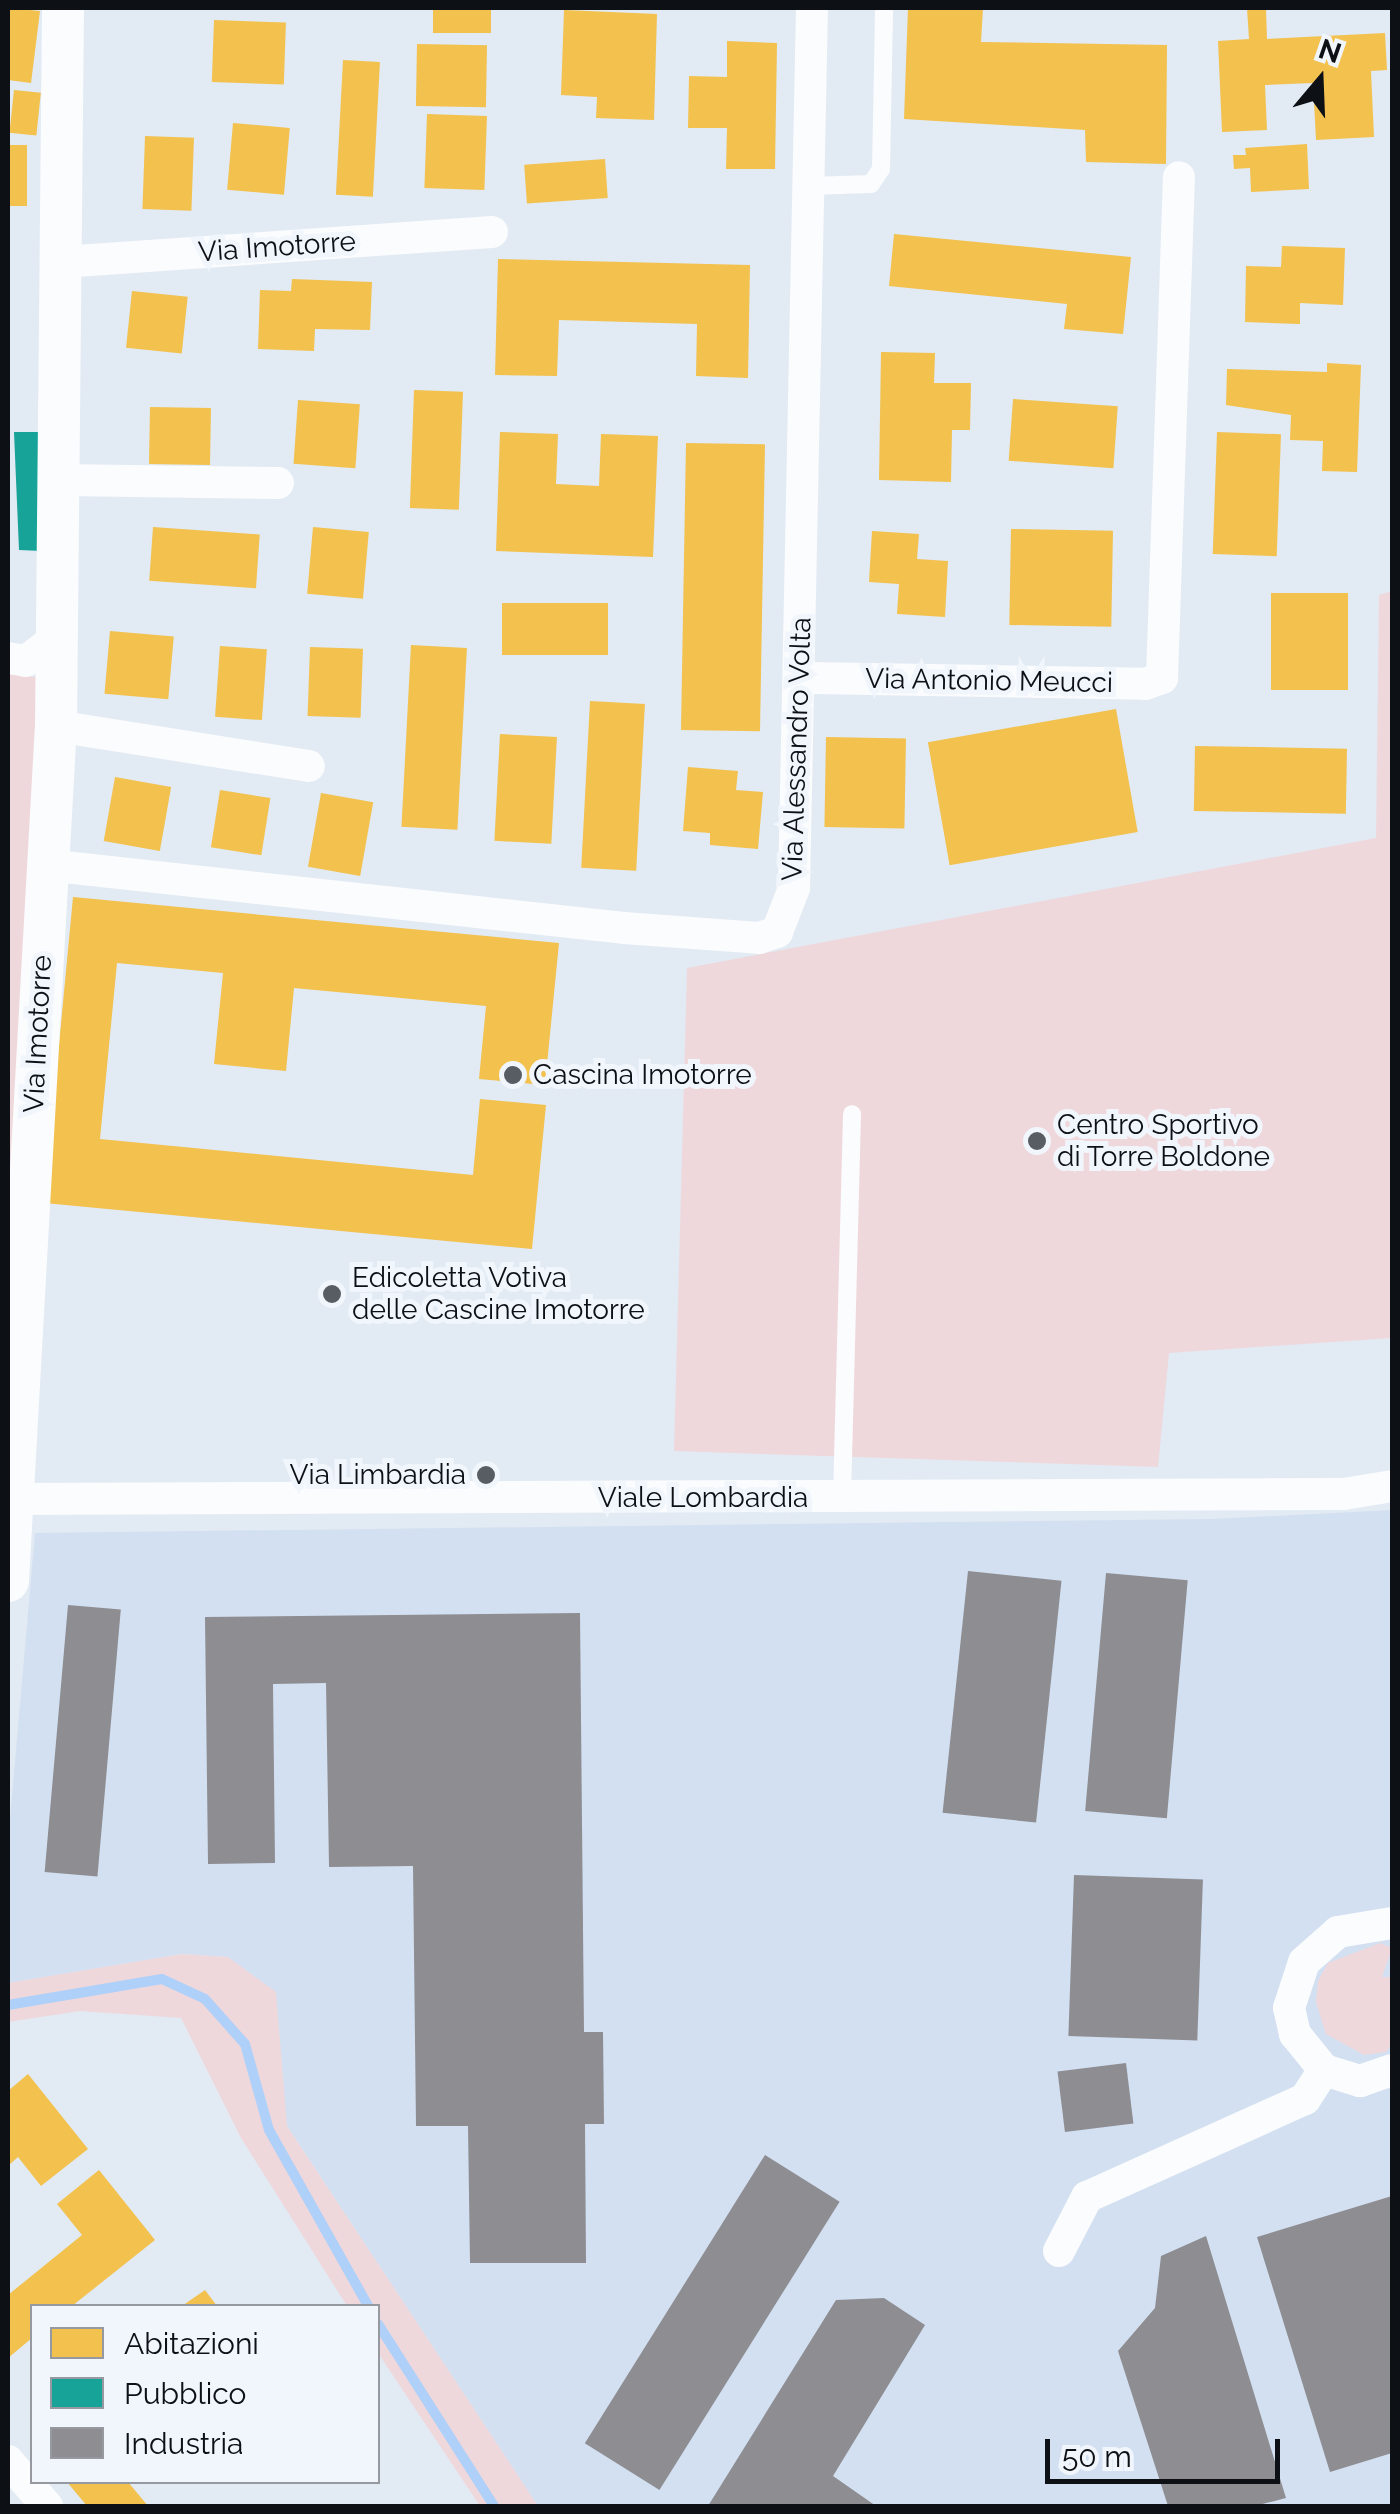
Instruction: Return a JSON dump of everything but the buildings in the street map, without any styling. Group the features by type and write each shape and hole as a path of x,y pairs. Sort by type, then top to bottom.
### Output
{"street":[{"name":"Via Imotorre","path":"8,1581 56,726 63,8"},
{"name":"Via Alessandro Volta","path":"46,865 760,938 778,932 794,888 812,8"},
{"name":"Via Antonio Meucci","path":"800,672 811,678 1146,684 1162,678 1168,662 1179,177"},
{"name":"Via Imotorre","path":"62,262 492,232"},
{"path":"61,480 278,483"},
{"path":"8,658 26,661 59,636"},
{"path":"56,726 310,766"},
{"name":"Viale Lombardia","path":"14,1499 1344,1494 1392,1486"},
{"path":"1392,1922 1338,1932 1304,1962 1289,2008 1295,2034 1324,2070 1360,2081 1392,2070"},
{"path":"1060,2251 1087,2198 1305,2099 1324,2070"},
{"path":"8,2461 48,2506"}],"lane":[{"path":"809,186 871,184 882,169 884,8"},
{"path":"842,1497 852,1114"}],"shaded area":[{"name":"Centro Sportivo di Torre Boldone","path":"1392,591 1392,1338 1169,1353 1158,1467 674,1451 687,968 1376,838 1379,595"},
{"path":"8,673 42,678 8,1215"},
{"path":"1392,1510 1392,2506 538,2506 287,2126 228,1957 182,1954 8,1983 8,1842 35,1533 1213,1519"},
{"path":"1380,1943 1392,1948 1382,1977 1392,1977 1392,2043 1386,2052 1364,2055 1326,2034 1316,2002 1318,1981 1328,1963"},
{"path":"182,1954 228,1957 276,1992 287,2126 538,2506 480,2506 380,2356 380,2304 346,2304 241,2138 181,2018 80,2011 8,2022 8,1983"}],"waterway":[{"path":"8,2005 162,1979 205,1999 245,2044 269,2130 367,2304"},
{"path":"380,2327 494,2506"}],"place":[{"name":"Cascina Imotorre","path":"513,1075"},
{"name":"Centro Sportivo di Torre Boldone","path":"1037,1141"},
{"name":"Edicoletta Votiva delle Cascine Imotorre","path":"332,1294"},
{"name":"Via Limbardia","path":"486,1475"}]}
